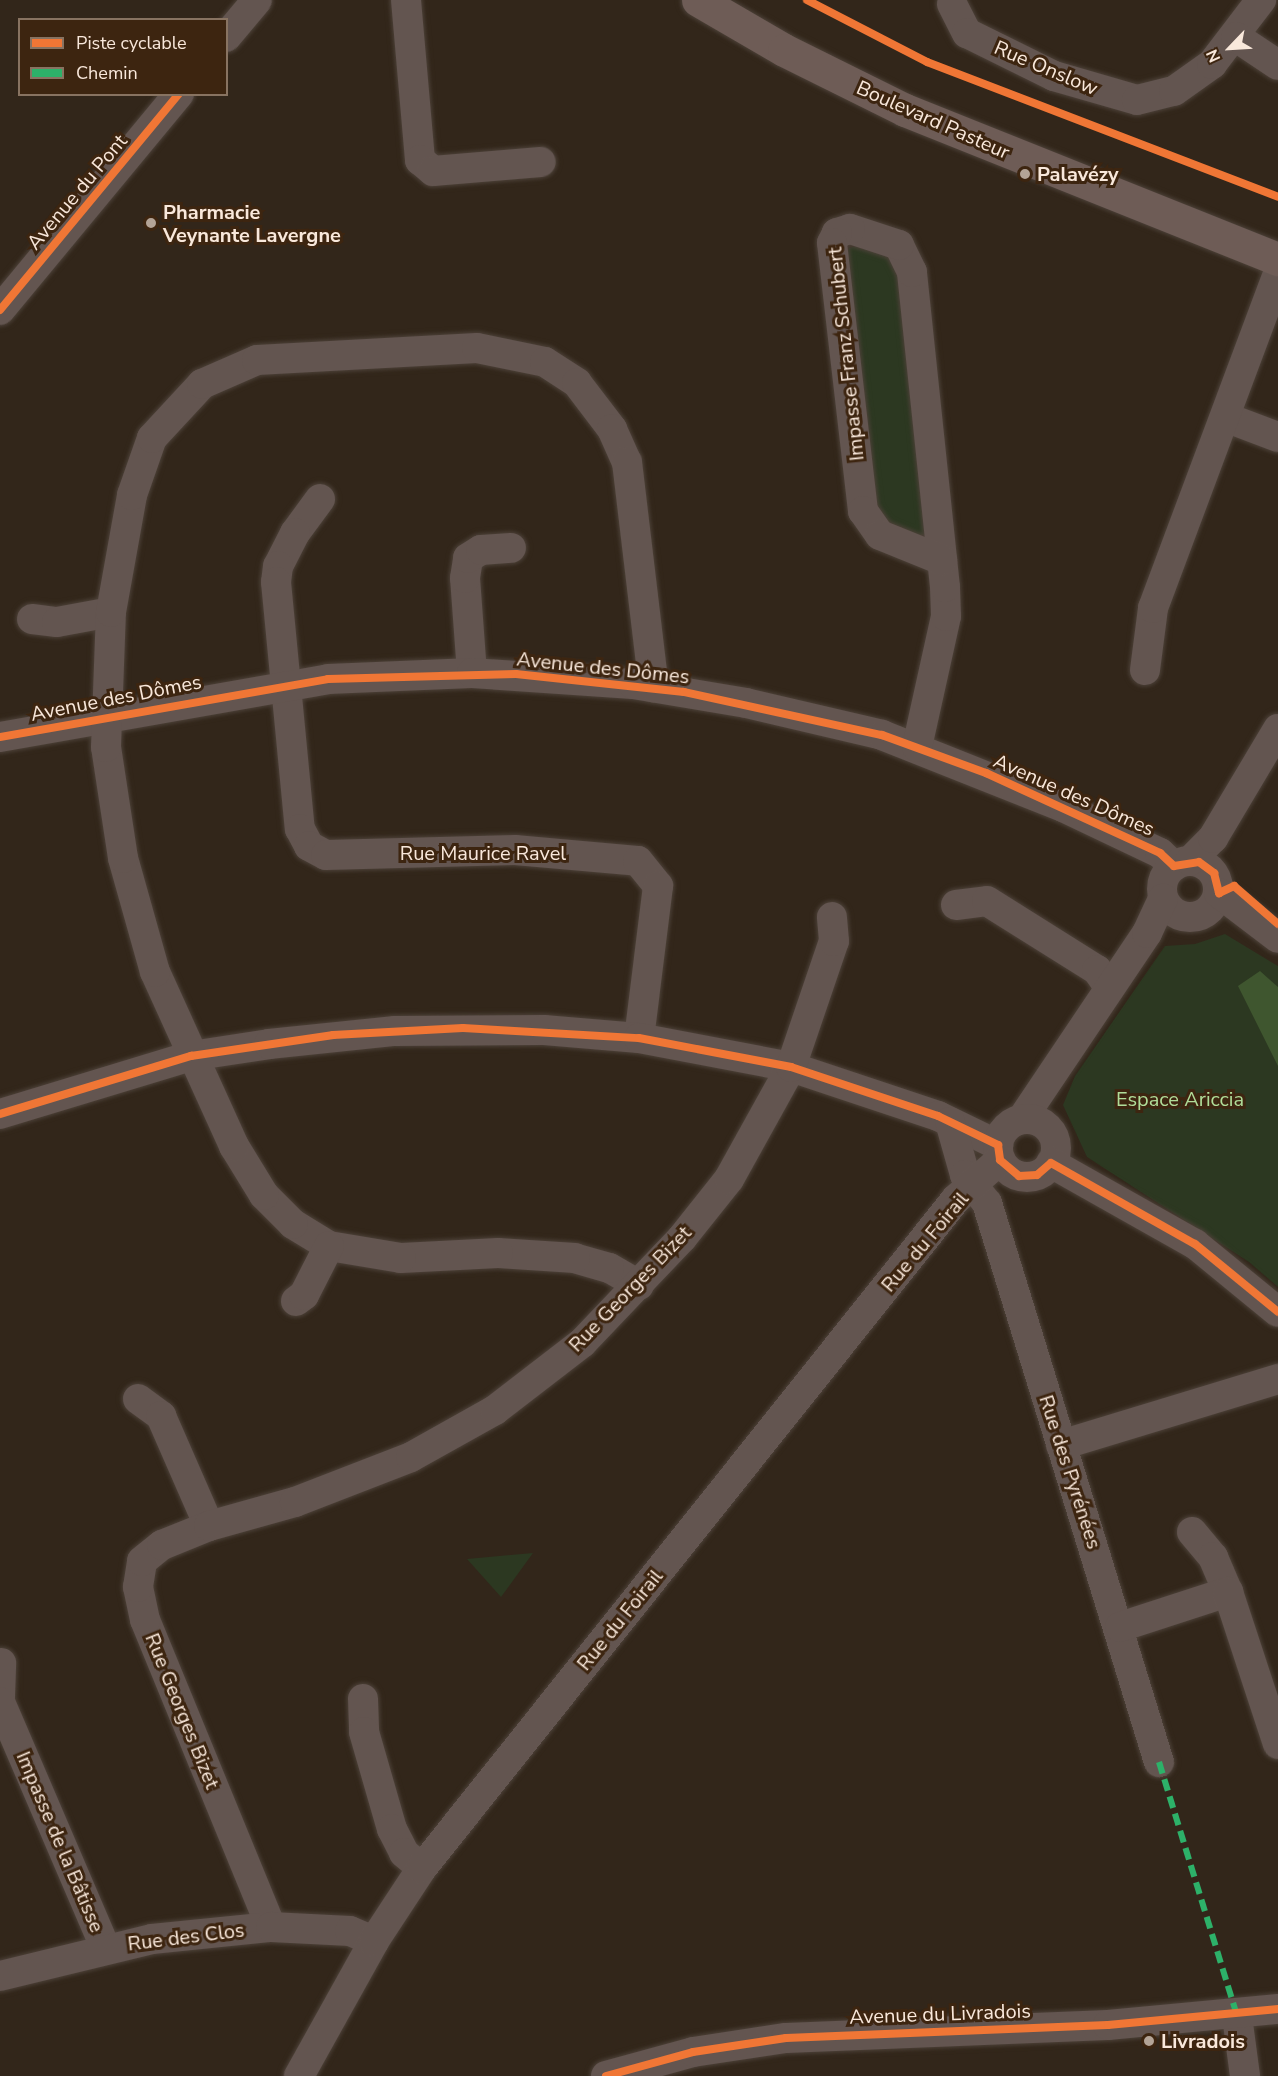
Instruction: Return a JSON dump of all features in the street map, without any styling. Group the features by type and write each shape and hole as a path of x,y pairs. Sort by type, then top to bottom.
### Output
{"main road":[{"name":"Boulevard Pasteur","path":"698,0 784,51 905,110 1278,259"}],"street":[{"path":"228,35 257,0"},
{"path":"406,0 420,160 433,171 541,162"},
{"name":"Rue Onslow","path":"952,4 967,33 1054,76 1137,100 1174,91 1212,64 1236,37 1261,0"},
{"path":"1236,37 1278,65"},
{"name":"Avenue du Pont","path":"0,310 177,96"},
{"name":"Impasse Franz Schubert","path":"917,747 946,616 942,560 912,272 898,245 849,229 837,233 832,243 862,511 880,535 942,560"},
{"path":"1145,670 1153,608 1278,274"},
{"path":"639,1285 609,1268 575,1258 498,1253 401,1258 329,1246 293,1224 264,1195 234,1146 191,1056 155,972 135,909 106,747 111,612 132,495 152,438 202,384 257,360 294,356 477,348 513,352 544,362 577,383 612,429 627,462 654,687"},
{"path":"1225,417 1278,436"},
{"name":"Rue Maurice Ravel","path":"320,499 278,566 286,684 300,829 309,846 326,855 515,850 611,855 638,861 652,874 658,886 639,1038"},
{"path":"472,673 465,578 468,558 481,550 511,548"},
{"path":"32,619 57,622 111,612"},
{"name":"Avenue des Dômes","path":"0,737 107,715 286,684 472,673 654,687 746,703 917,747 1063,807 1199,873 1278,938"},
{"path":"1147,933 1211,908 1199,873 1213,838 1278,729"},
{"path":"1035,1123 1048,1080 1147,933 1163,898 1162,886 1199,873"},
{"path":"1163,898 1172,911 1187,917"},
{"path":"956,905 987,900 1096,970 1109,987"},
{"name":"Rue Georges Bizet","path":"271,1927 145,1620 138,1587 142,1561 162,1545 209,1526 295,1502 411,1456 486,1415 582,1344 639,1285 729,1179 791,1067 834,941 832,917"},
{"path":"0,1114 191,1056 395,1031 544,1030 639,1038 791,1067 950,1122 1006,1160 1037,1175 1052,1163 1056,1145 1035,1123"},
{"name":"Rue des Pyrénées","path":"950,1122 972,1187 987,1203 1120,1628 1159,1762"},
{"path":"1006,1160 1006,1128 1035,1123"},
{"name":"Rue du Foirail","path":"300,2076 374,1941 422,1868 956,1199 1006,1160"},
{"path":"1052,1163 1093,1182 1195,1245 1278,1312"},
{"path":"296,1300 304,1295 329,1246"},
{"path":"1061,1445 1278,1379"},
{"path":"138,1398 161,1416 209,1526"},
{"path":"1192,1532 1213,1557 1228,1592 1278,1744"},
{"path":"1120,1628 1228,1592"},
{"path":"0,1696 2,1663"},
{"path":"363,1699 364,1732 392,1829 404,1853 422,1868"},
{"name":"Impasse de la Bâtisse","path":"0,1702 105,1947"},
{"name":"Rue des Clos","path":"0,1976 105,1947 271,1927 350,1931 374,1941"},
{"name":"Avenue du Livradois","path":"606,2076 693,2052 786,2038 1237,2016 1278,2009"},
{"path":"1237,2016 1245,2076"}],"green space":[{"path":"859,245 892,254 897,261 925,535 916,538 878,518 845,257 849,248"},
{"name":"Espace Ariccia","path":"1225,934 1278,966 1278,1287 1249,1262 1087,1157 1063,1105 1075,1076 1165,946 1195,944"},
{"path":"1260,971 1278,987 1278,1066 1238,986"},
{"path":"533,1553 501,1597 467,1559"}],"marked path":[{"path":"1159,1762 1237,2016"}],"cycle path":[{"path":"807,0 927,62 1278,197"},
{"path":"0,310 177,96"},
{"path":"0,737 328,679 516,674 684,692 882,735 986,773 1160,853 1174,866 1199,862 1214,873 1219,893 1234,886 1278,924"},
{"path":"0,1114 191,1056 333,1035 463,1028 639,1038 791,1067 938,1116 998,1145 1000,1160 1019,1176 1037,1175 1051,1163 1195,1244 1278,1312"},
{"path":"606,2076 693,2052 786,2038 1108,2025 1278,2009"}],"place":[{"name":"Palavézy","path":"1025,174"},
{"name":"Pharmacie Veynante Lavergne","path":"151,223"},
{"name":"Livradois","path":"1149,2041"}]}
